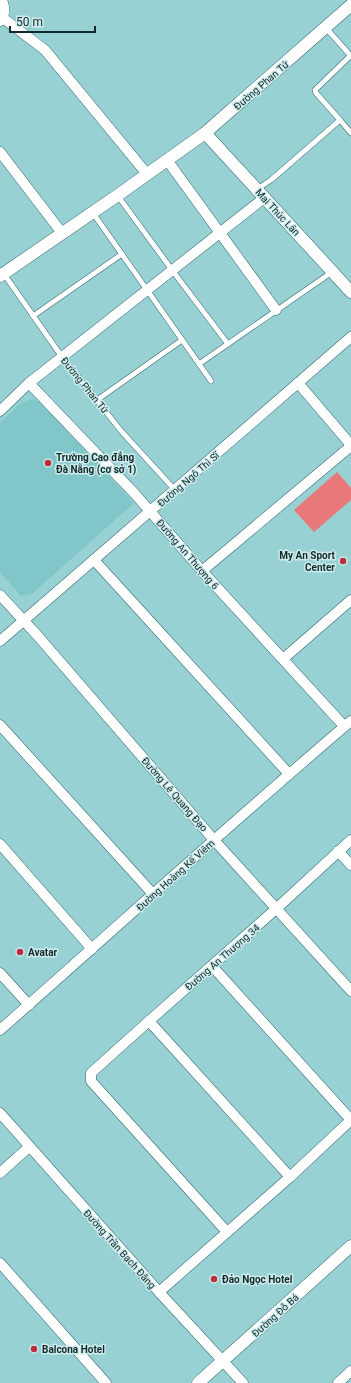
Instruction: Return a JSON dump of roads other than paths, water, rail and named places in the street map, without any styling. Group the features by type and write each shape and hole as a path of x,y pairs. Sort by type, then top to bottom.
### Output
{"street":[{"path":"2,0 5,10 1,19 45,50 147,174"},
{"name":"Đường Phan Tứ","path":"2,274 118,195 205,133 351,5"},
{"name":"Mai Thúc Lân","path":"205,133 351,292"},
{"path":"0,152 62,233"},
{"path":"167,160 276,310"},
{"path":"0,411 29,383 220,232 261,194"},
{"name":"Đường Ngô Thì Sĩ","path":"0,641 351,337"},
{"name":"Đường An Thượng 6","path":"29,383 151,511 202,571 283,659 348,724"},
{"path":"202,571 351,446 298,383"},
{"path":"94,560 289,774"},
{"name":"Đường Lê Quang Đạo","path":"0,595 24,620 214,840 351,992"},
{"path":"283,659 351,600"},
{"name":"Đường Hoàng Kế Viêm","path":"0,1030 289,774 348,724"},
{"path":"0,725 153,894"},
{"name":"Đường An Thượng 34","path":"226,1232 91,1081 91,1073 148,1021 276,910 351,840"},
{"path":"0,844 92,948"},
{"path":"338,851 351,866"},
{"path":"159,1292 290,1177 351,1120 212,966"},
{"path":"0,973 29,1005"},
{"path":"148,1021 290,1177"},
{"name":"Đường Trần Bạch Đằng","path":"0,1113 159,1292 243,1383"},
{"path":"0,1173 29,1147"},
{"name":"Đường Đỗ Bá","path":"198,1383 351,1246"},
{"path":"0,1263 106,1383"},
{"path":"338,1383 351,1371"}],"lane":[{"path":"326,28 351,56 315,90 351,132"},
{"path":"261,194 271,180 340,120"},
{"path":"118,195 228,344"},
{"path":"92,212 211,381"},
{"path":"34,316 122,254"},
{"path":"199,364 332,272"},
{"name":"Đường Phan Tứ","path":"2,274 34,316 62,357 122,432 175,490"},
{"path":"97,400 182,340"}],"place":[{"name":"Trường Cao đẳng Đà Nẵng (cơ sở 1)","path":"48,463"},
{"name":"My An Sport Center","path":"343,561"},
{"name":"Avatar","path":"20,952"},
{"name":"Đảo Ngọc Hotel","path":"214,1279"},
{"name":"Balcona Hotel","path":"34,1349"}]}
